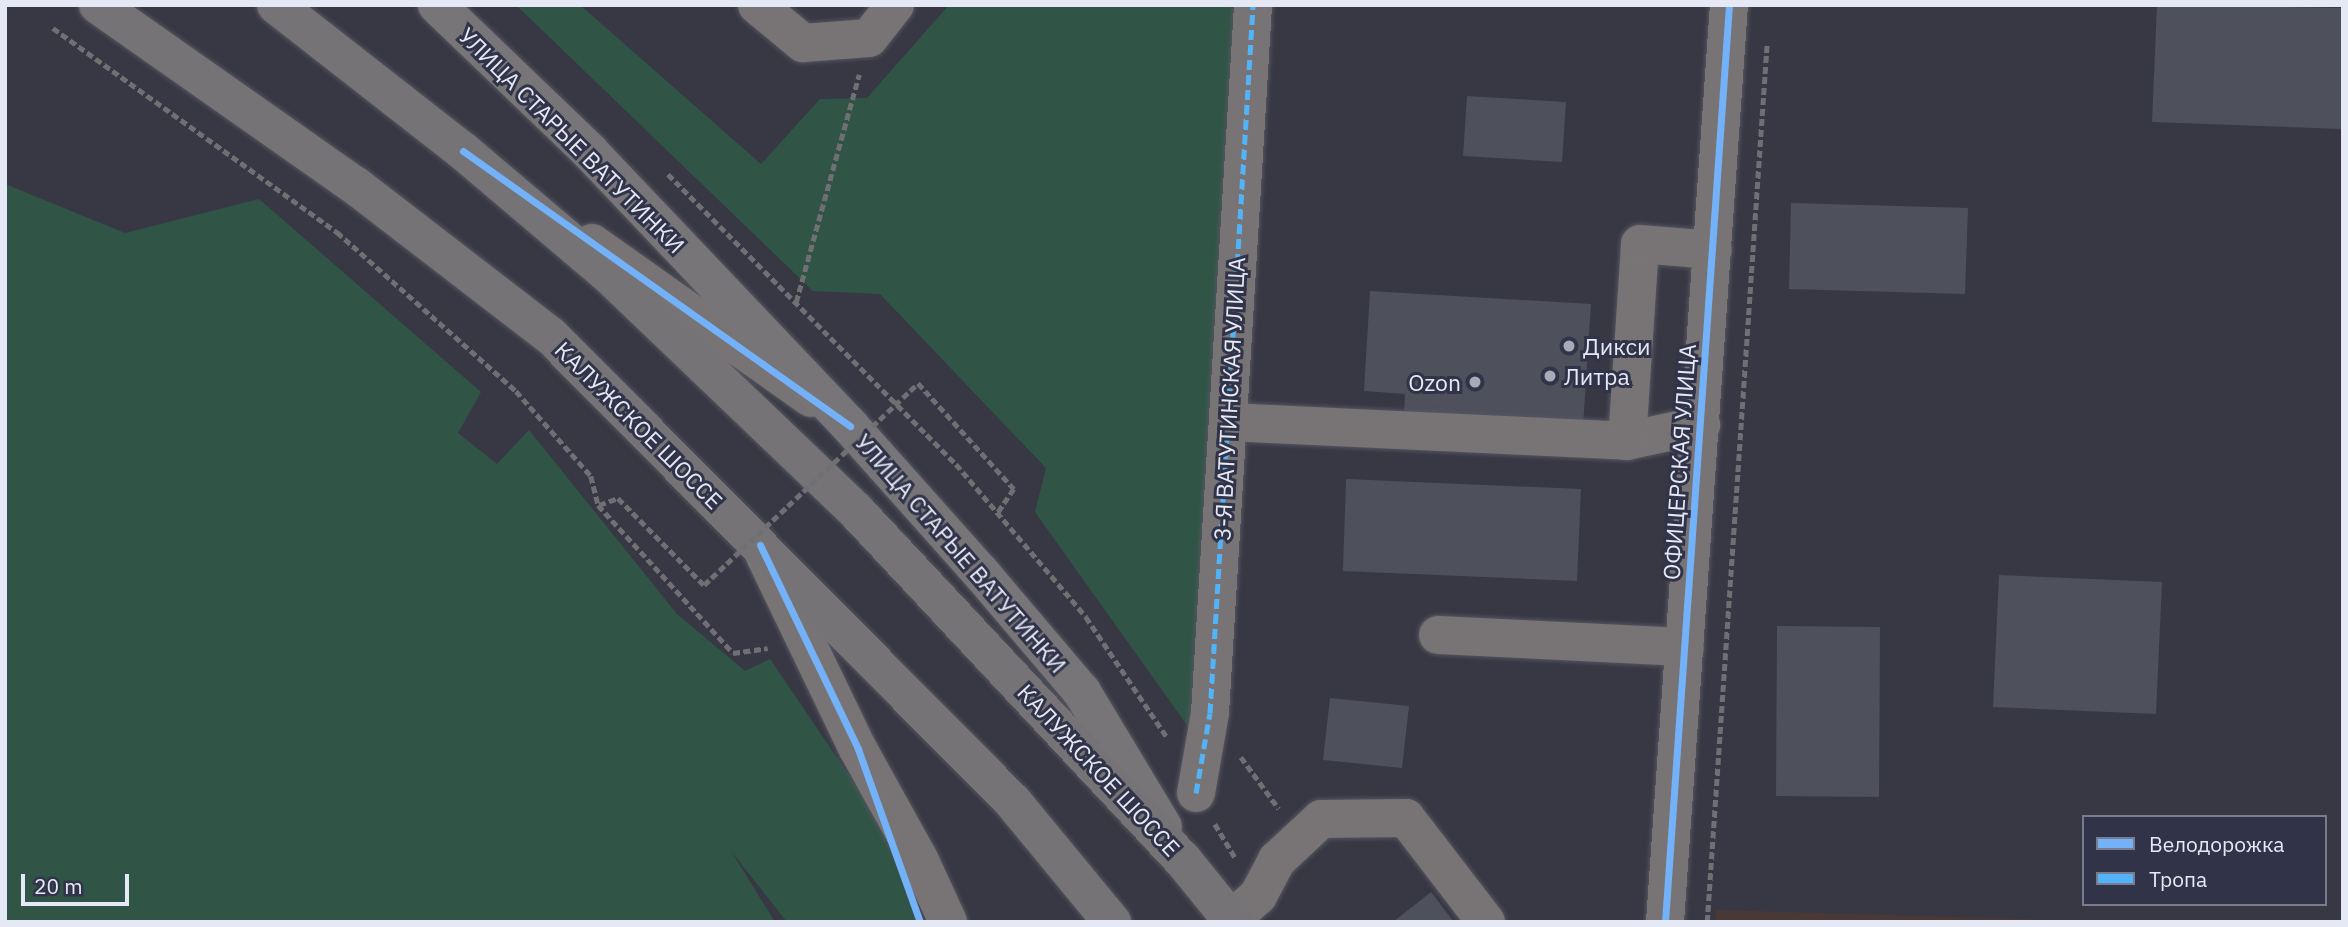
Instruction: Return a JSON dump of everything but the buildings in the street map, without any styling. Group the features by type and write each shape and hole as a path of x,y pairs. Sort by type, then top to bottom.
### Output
{"highway":[{"name":"КАЛУЖСКОЕ ШОССЕ","path":"98,5 356,186 551,336 1013,802 1112,922"},
{"name":"КАЛУЖСКОЕ ШОССЕ","path":"276,5 463,151 607,273 856,511 1182,859 1241,913"}],"main road":[{"name":"УЛИЦА СТАРЫЕ ВАТУТИНКИ","path":"437,5 589,151 850,426 1082,692 1182,859"}],"street":[{"path":"757,5 803,43 869,38 895,5"},
{"name":"3-Я ВАТУТИНСКАЯ УЛИЦА","path":"1196,793 1210,713 1253,5"},
{"name":"ОФИЦЕРСКАЯ УЛИЦА","path":"1665,922 1729,5"},
{"path":"463,151 850,426"},
{"path":"1628,441 1640,244 1713,250"},
{"path":"1228,422 1628,441 1701,425"},
{"path":"760,545 858,749 920,861 948,922"},
{"path":"1438,635 1685,647"},
{"path":"858,749 920,922"},
{"path":"1241,913 1277,860 1321,820 1406,818 1486,922"}],"path":[{"path":"53,28 337,232 516,391 591,476 598,505 733,653 767,647 774,659"},
{"path":"1707,922 1768,32"},
{"path":"796,303 869,38"},
{"path":"598,505 618,498 704,584 918,383 1014,489 998,513"},
{"path":"1210,713 1300,839"},
{"path":"1196,793 1241,913"}],"shaded area":[{"path":"1716,910 2130,922 1715,922"}],"green space":[{"path":"516,5 580,5 761,164 820,99 867,98 949,5 1236,5 1194,735 1035,512 1046,468 880,294 813,291"},
{"path":"5,184 125,233 259,199 481,392 458,433 497,464 529,430 677,614 745,671 770,659 893,840 916,922 787,922 731,851 775,922 5,922"}],"marked path":[{"path":"1196,793 1210,713 1253,5"}],"cycle path":[{"path":"1665,922 1729,5"},
{"path":"463,151 850,426"},
{"path":"760,545 858,749 920,922"}],"place":[{"name":"Дикси","path":"1569,346"},
{"name":"Литра","path":"1550,376"},
{"name":"Ozon","path":"1475,382"}]}
